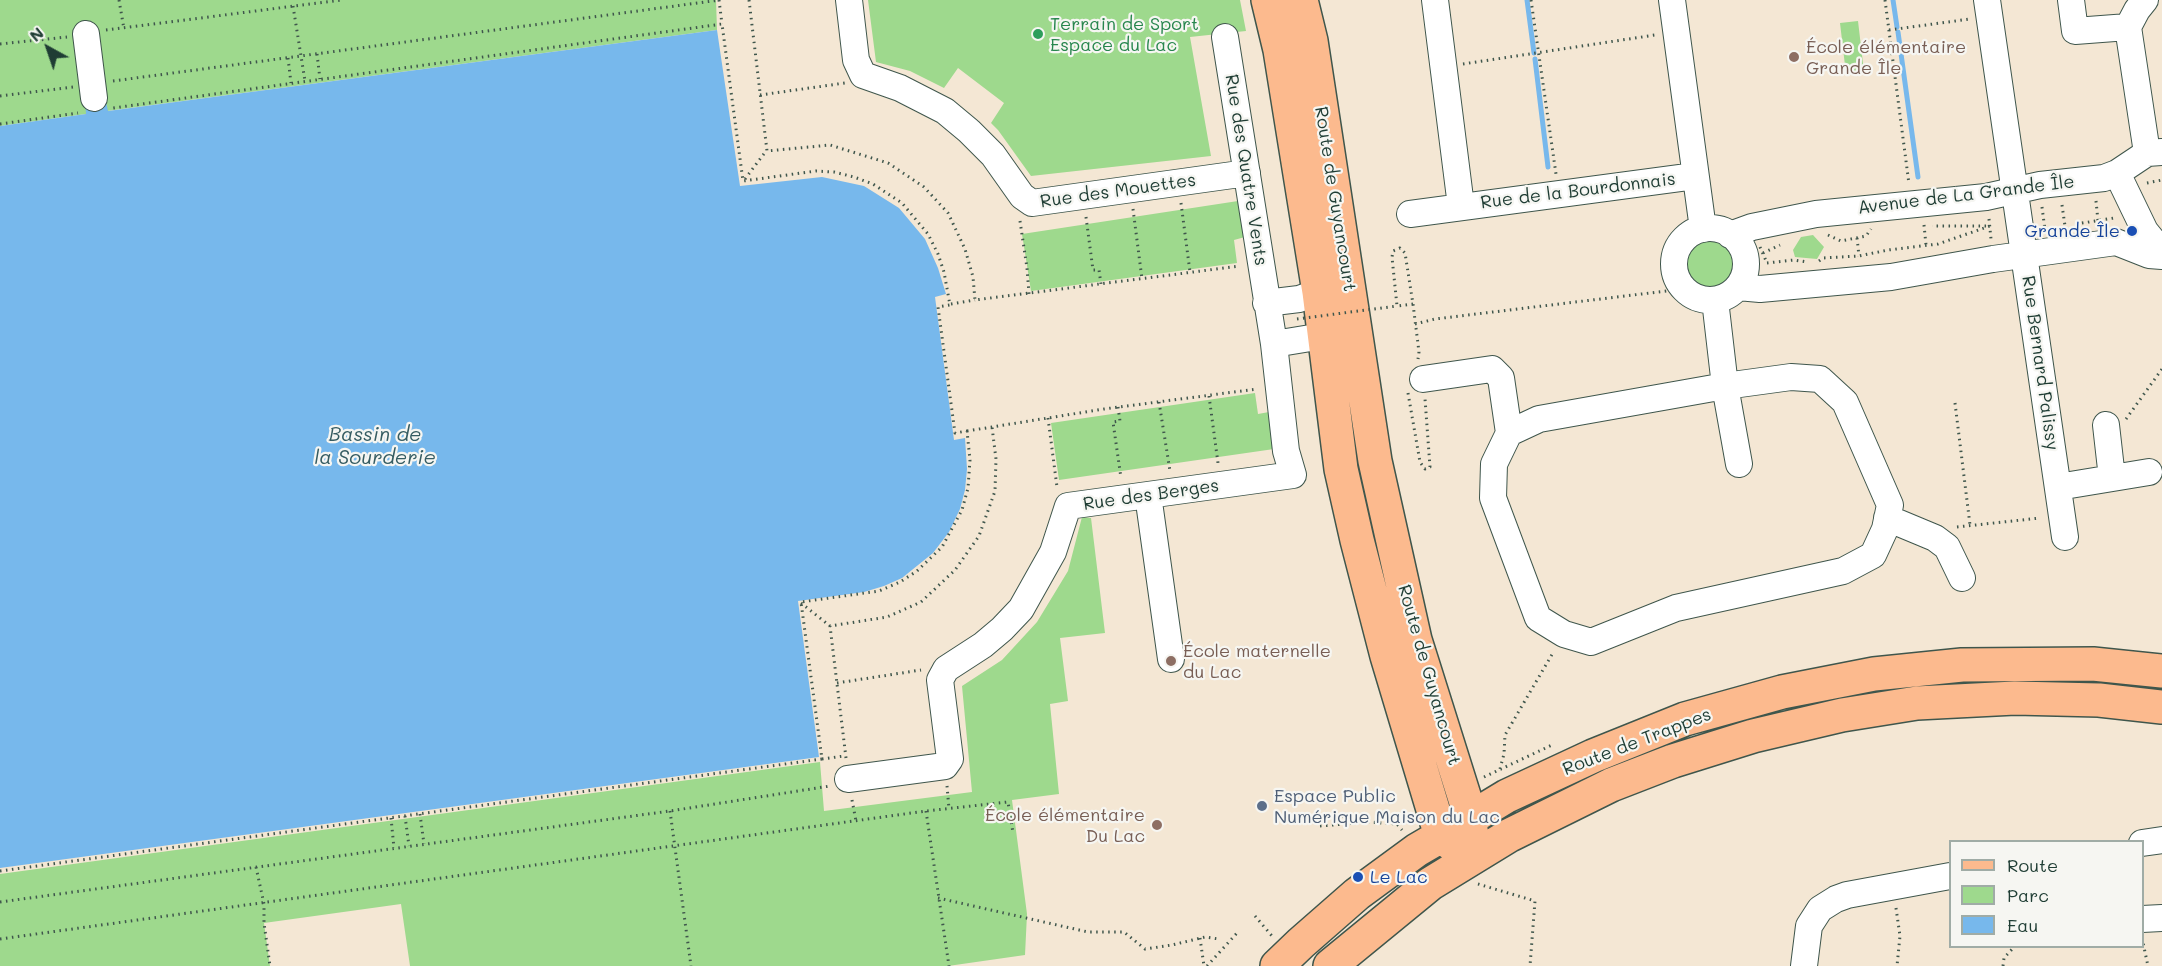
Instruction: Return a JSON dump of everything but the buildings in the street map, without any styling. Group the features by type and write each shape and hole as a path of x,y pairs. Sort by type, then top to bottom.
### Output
{"main road":[{"name":"Route de Guyancourt","path":"1268,0 1334,291"},
{"name":"Route de Guyancourt","path":"1301,0 1311,41 1334,291 1340,333 1375,461 1415,640 1471,818 1471,870"},
{"name":"Route de Guyancourt","path":"1340,333 1332,406 1340,459 1357,540 1387,656 1440,836"},
{"name":"Route de Trappes","path":"1276,953 1301,943 1357,894 1417,850 1507,796 1593,756 1685,719 1782,692 1874,674 1962,665 2093,664 2162,671"},
{"name":"Route de Trappes","path":"1330,966 1430,884 1471,870 1510,835 1622,781 1673,761 1753,736 1842,715 1917,704 2015,698 2099,700 2162,707"},
{"path":"1440,836 1471,870"}],"street":[{"name":"Rue des Mouettes","path":"849,0 856,60 863,75 900,88 945,111 993,155 1022,196 1032,203 1246,173"},
{"name":"Rue de la Bourdonnais","path":"1435,0 1461,206"},
{"path":"1672,0 1703,229"},
{"path":"2071,0 2075,31 2128,27"},
{"path":"2145,0 2128,27 2155,152"},
{"name":"Rue Bernard Palissy","path":"1989,8 2063,526"},
{"name":"Rue des Quatre Vents","path":"1225,37 1274,344 1286,451 1293,475"},
{"path":"74,39 99,100"},
{"name":"Avenue de La Grande Île","path":"1730,234 1816,213 1975,198 2040,185 2104,178 2155,152"},
{"path":"2117,173 2145,231 2162,254"},
{"name":"Rue de la Bourdonnais","path":"1410,214 1695,176"},
{"path":"1703,229 1722,230 1730,234 1739,243 1746,265 1744,277 1738,287 1715,300 1703,300 1692,296 1683,289 1674,270 1674,259 1684,239 1703,229"},
{"path":"1738,287 1760,289 1891,277 2024,254 2116,242 2149,255 2162,254"},
{"path":"1266,303 1334,291"},
{"path":"1715,300 1725,386 1739,464"},
{"path":"1274,344 1340,333"},
{"path":"1423,379 1492,369 1501,378 1509,434 1494,464 1493,498 1538,618 1564,634 1591,642 1676,608 1843,571 1873,555 1885,529 1890,505 1845,402 1820,379 1791,378 1725,386 1539,419 1509,434"},
{"path":"2112,478 2115,423"},
{"path":"2058,487 2149,472"},
{"name":"Rue des Berges","path":"847,767 945,766 950,759 940,680 946,669 983,645 1021,609 1053,552 1068,506 1293,475"},
{"path":"1148,495 1171,659"},
{"path":"1887,518 1935,538 1947,547 1962,578"},
{"path":"2144,843 2162,840"},
{"path":"1804,966 1809,926 1820,909 1847,895 1949,876"},
{"path":"2144,919 2162,918"}],"path":[{"path":"119,0 124,29"},
{"path":"0,44 74,39 124,29 342,0"},
{"path":"0,124 288,58 719,0 743,181"},
{"path":"743,181 767,151 749,0"},
{"path":"1531,0 1559,194"},
{"path":"1885,0 1910,189"},
{"path":"293,6 305,81"},
{"path":"1888,30 1989,8"},
{"path":"99,100 291,83 722,24"},
{"path":"1444,68 1663,34"},
{"path":"316,54 320,79"},
{"path":"288,58 291,83"},
{"path":"0,96 74,87 73,77"},
{"path":"760,95 850,82"},
{"path":"767,151 830,145 888,163 924,187 948,213 965,249 973,277 975,300"},
{"path":"743,181 816,171 834,172 854,177 887,192 902,203 928,234 944,272 950,305"},
{"path":"1022,196 1019,218 1029,294"},
{"path":"1181,200 1190,272"},
{"path":"2042,200 2046,236"},
{"path":"2096,201 2098,220"},
{"path":"1133,205 1142,279"},
{"path":"2045,229 2065,226 2062,205"},
{"path":"1085,212 1094,270 1099,270 1101,284"},
{"path":"1988,214 1992,243"},
{"path":"2076,224 2119,217"},
{"path":"1915,224 1944,227 1990,226"},
{"path":"1924,225 1926,245"},
{"path":"1756,241 1767,263 1794,260 1817,262 1823,258 1859,256 1938,244 1990,226"},
{"path":"1826,234 1841,241 1866,236 1872,228 1878,229"},
{"path":"1857,238 1859,256"},
{"path":"1763,253 1782,244"},
{"path":"1241,266 975,300 938,307 955,433 1048,417 1261,388"},
{"path":"1415,324 1435,319 1683,289"},
{"path":"1296,319 1413,304"},
{"path":"2115,423 2162,369"},
{"path":"1208,395 1218,463"},
{"path":"1148,495 1159,402"},
{"path":"1955,403 1970,525"},
{"path":"1118,407 1120,421 1113,422 1148,495"},
{"path":"1048,417 1058,496 1068,506"},
{"path":"830,626 887,617 921,602 955,570 979,536 995,491 996,459 992,427"},
{"path":"801,602 879,591 900,582 917,571 942,547 963,510 968,488 970,460 967,431"},
{"path":"1923,534 1970,525 2063,526"},
{"path":"801,602 830,626 847,767"},
{"path":"801,602 822,759"},
{"path":"1500,769 1505,735 1564,634"},
{"path":"837,683 929,668"},
{"path":"1476,781 1532,753"},
{"path":"0,871 822,759 847,767"},
{"path":"0,902 826,788 847,767"},
{"path":"0,939 1008,802 1013,833"},
{"path":"670,811 691,966"},
{"path":"926,812 949,966"},
{"path":"420,814 424,844"},
{"path":"405,816 409,846"},
{"path":"1343,816 1344,824"},
{"path":"391,818 394,848"},
{"path":"1320,826 1369,822 1397,824 1405,834"},
{"path":"256,867 264,904 264,923 270,966"},
{"path":"1471,870 1535,901 1530,966"},
{"path":"1892,886 1900,936 1897,966"},
{"path":"938,898 1088,932 1124,933 1145,949 1200,938 1220,939"},
{"path":"1255,916 1276,953"},
{"path":"1205,966 1237,933"},
{"path":"1200,938 1205,966"},
{"path":"2144,947 2148,966"},
{"path":"2003,966 2004,958 2013,948"}],"green space":[{"path":"0,0 716,0 717,30 107,111 105,97 86,114 0,126"},
{"path":"868,0 1240,0 1246,31 1190,37 1211,156 1031,176 991,123 1004,103 958,68 944,88 910,71 876,62"},
{"path":"1858,21 1864,72 1846,74 1840,23"},
{"path":"1238,201 1245,237 1234,240 1237,263 1031,291 1022,234"},
{"path":"1813,235 1824,247 1817,259 1795,257 1793,250 1801,237"},
{"path":"1709,238 1719,240 1728,246 1734,255 1736,265 1734,275 1728,284 1719,290 1709,292 1699,290 1690,284 1684,275 1682,265 1684,255 1690,246 1699,240"},
{"path":"1255,393 1258,414 1269,412 1274,449 1059,480 1051,423"},
{"path":"1082,517 1091,518 1105,633 1060,638 1068,701 1050,704 1059,794 1012,800 1027,914 1025,955 948,966 410,966 401,904 264,923 270,966 0,966 0,874 820,762 824,811 972,792 962,686 1002,660 1037,622 1068,571"}],"water":[{"name":"Bassin de la Sourderie","path":"717,30 740,186 822,177 864,186 899,208 925,239 938,268 946,294 935,297 954,440 965,438 967,469 960,509 949,532 933,553 902,578 864,592 798,601 819,757 0,868 0,126 86,114 85,100 105,97 108,111"}],"waterway":[{"path":"1527,0 1534,53"},
{"path":"1893,0 1897,27"},
{"path":"1898,32 1918,177"},
{"path":"1535,59 1548,167"}],"place":[{"name":"Terrain de Sport Espace du Lac","path":"1038,34"},
{"name":"École élémentaire Grande Île","path":"1794,57"},
{"name":"Grande Île","path":"2132,231"},
{"name":"École maternelle du Lac","path":"1171,661"},
{"name":"Espace Public Numérique Maison du Lac","path":"1262,806"},
{"name":"École élémentaire Du Lac","path":"1157,825"},
{"name":"Le Lac","path":"1358,877"}]}
